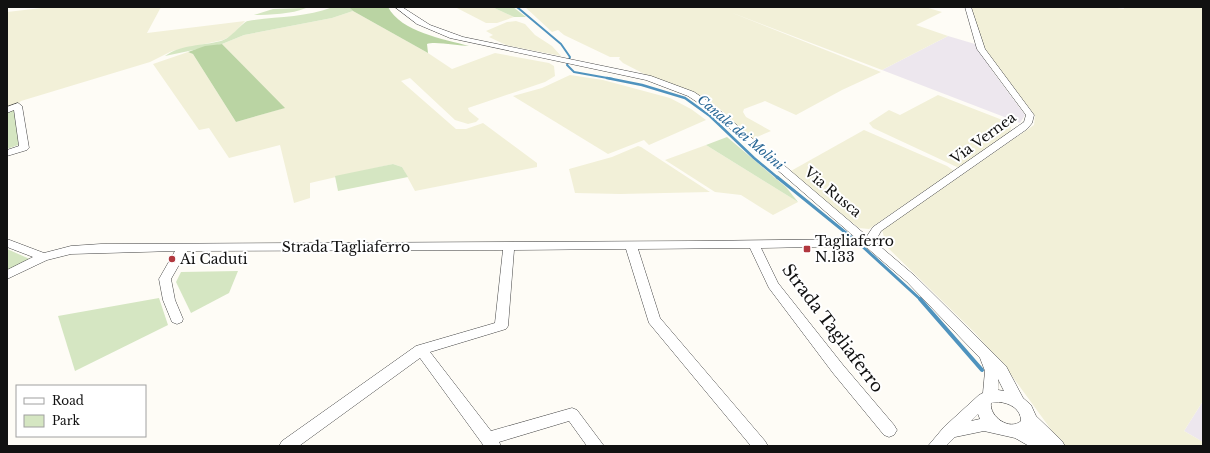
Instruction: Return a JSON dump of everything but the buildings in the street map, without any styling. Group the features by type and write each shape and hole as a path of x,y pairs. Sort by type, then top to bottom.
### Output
{"street":[{"name":"Via Rusca","path":"398,7 419,23 438,32 461,39 648,78 691,94 727,120 759,150 912,279 1001,370 1018,403"},
{"name":"Via Vernea","path":"869,242 877,229 1024,127 1030,119 1030,115 981,49 968,7"},
{"path":"7,110 18,106 24,148 7,153"},
{"path":"7,242 43,257"},
{"name":"Strada Tagliaferro","path":"7,275 43,257 71,250 101,248 509,247 869,242"},
{"name":"Strada Tagliaferro","path":"754,244 773,285 838,369 889,430"},
{"path":"631,246 654,320 760,446"},
{"path":"287,446 421,350 501,326 509,247"},
{"path":"177,319 169,300 165,279 183,248"},
{"path":"421,350 491,442 572,414 596,446"},
{"path":"986,353 992,371 987,397 982,404 985,415 1001,428"},
{"path":"936,446 987,397 1002,395 1018,403 1028,414 1030,420 1057,446"},
{"path":"1017,431 1026,428 1030,420"},
{"path":"949,432 984,425 1017,431 1042,446"}],"shaded area":[{"path":"50,7 161,7 147,33 245,21 231,36 223,40 172,51 150,62 21,101 14,107 7,109 7,12"},
{"path":"455,7 492,7 514,17 497,23 486,23"},
{"path":"525,7 925,7 942,12 916,25 948,36 882,70 730,12 881,72 842,90 796,115 765,101 744,109 743,112 746,117 771,131 752,139 721,110 702,98 652,78 623,63 619,59 620,57 610,57 564,35 558,30 552,32"},
{"path":"971,7 1111,7 1124,9 1123,7 1203,7 1203,401 1184,431 1203,442 1203,446 1063,446 1009,372 975,333 887,247 882,230 1034,125 1035,116 984,48"},
{"path":"353,11 428,53 452,69 495,53 549,63 554,66 555,76 545,82 468,108 469,111 479,119 476,122 468,124 455,120 410,78 401,81 456,129 466,129 483,123 537,163 537,167 415,191 402,167 393,164 310,183 310,198 294,203 280,145 229,158 209,128 199,130 153,64 188,52 193,54 236,122 284,108 222,44 244,35 332,18"},
{"path":"516,21 525,24 535,35 552,46 561,56 506,45 489,37 493,35 486,31 507,22"},
{"path":"948,36 975,44 993,72 1025,115 1020,123 882,70"},
{"path":"570,75 603,80 670,98 691,109 706,120 649,145 644,140 608,154 513,96 542,88"},
{"path":"938,95 1005,121 1011,127 1010,134 959,168 873,128 869,123 889,110 900,115"},
{"path":"864,130 947,166 954,171 869,229 859,228 789,172"},
{"path":"706,145 798,202 773,215 741,195 715,192 665,160"},
{"path":"638,146 710,192 620,194 575,193 569,169 612,157"},
{"path":"1203,401 1203,442 1184,431"}],"green space":[{"path":"333,7 350,7 353,11 332,18 244,35 222,44 165,56 185,47 221,41 233,34 248,21 301,15 322,11"},
{"path":"349,7 388,7 394,16 413,28 436,37 469,46 431,43 427,44 428,53 353,11"},
{"path":"492,7 513,7 526,17 514,17"},
{"path":"306,8 288,13 254,15 273,9"},
{"path":"222,44 285,108 236,122 193,54 188,52 205,46"},
{"path":"17,109 21,144 7,149 7,112"},
{"path":"727,137 786,187 798,202 706,145"},
{"path":"393,164 402,167 408,177 338,191 335,176"},
{"path":"7,249 32,260 7,273"},
{"path":"238,271 229,293 191,313 176,282 181,272"},
{"path":"159,298 168,325 75,371 58,316"}],"waterway":[{"name":"Canale dei Molini","path":"517,7 561,44 570,57 567,65 574,72 613,79"},
{"name":"Canale dei Molini","path":"607,78 642,85 685,98 710,116 754,158 778,178"},
{"name":"Canale dei Molini","path":"777,177 851,237"},
{"name":"Canale dei Molini","path":"862,246 920,299"},
{"name":"Canale dei Molini","path":"920,299 982,370"}],"place":[{"name":"Tagliaferro N.133","path":"807,249"},
{"name":"Ai Caduti","path":"172,259"}]}
